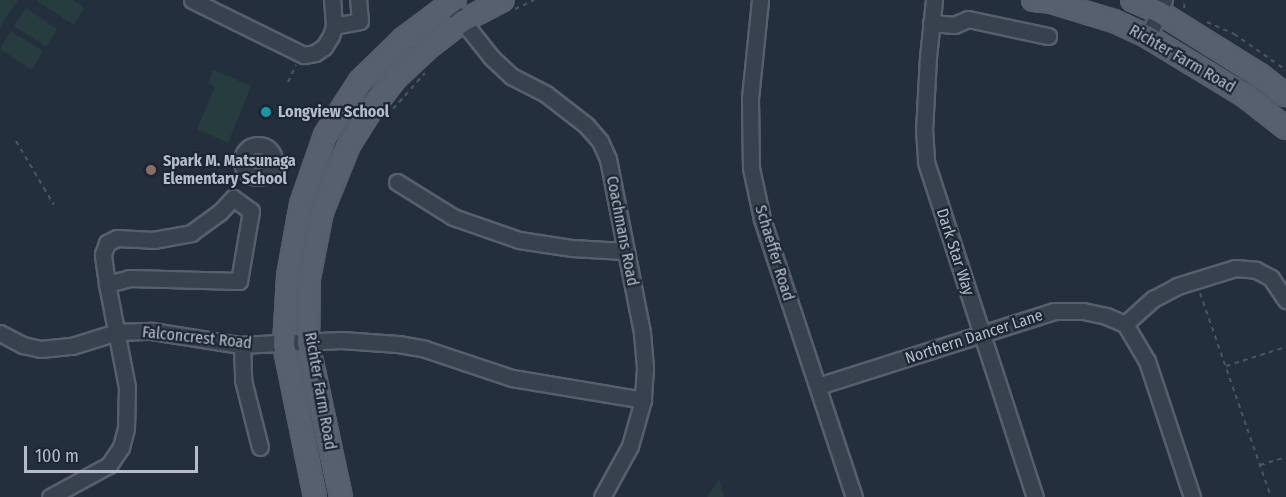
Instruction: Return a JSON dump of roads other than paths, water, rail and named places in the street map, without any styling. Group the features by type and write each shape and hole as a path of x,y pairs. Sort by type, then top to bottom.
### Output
{"main road":[{"name":"Richter Farm Road","path":"1033,0 1051,2 1114,21 1148,37 1245,96 1286,128"},
{"name":"Richter Farm Road","path":"1132,0 1162,6 1286,95"},
{"name":"Richter Farm Road","path":"315,497 284,344 288,276 301,204 325,135 360,81 403,39 450,1"},
{"name":"Richter Farm Road","path":"341,497 308,343 309,278 322,212 349,145 371,110 396,78 429,47 464,21 509,5"}],"street":[{"path":"192,0 302,54 315,53 324,47 334,26 332,0"},
{"path":"334,26 360,21 358,0"},
{"name":"Schaeffer Road","path":"760,0 750,98 751,168 762,219 854,497"},
{"name":"Dark Star Way","path":"934,0 924,130 926,162 1035,497"},
{"name":"Coachmans Road","path":"450,1 492,58 511,76 546,94 569,110 600,141 608,159 624,251 642,333 643,400 630,446 602,497"},
{"path":"1148,37 1162,6"},
{"path":"932,23 954,26 968,19 1048,36"},
{"path":"227,205 244,169"},
{"path":"398,182 453,217 519,240 572,248 624,251"},
{"path":"50,497 109,465 121,447 126,428 127,387 107,285 103,254 107,243 117,238 153,240 190,233 233,198 251,211 239,281 130,278 107,285"},
{"path":"1192,497 1147,361 1125,324 1153,299 1177,286 1235,268 1256,270 1271,279 1282,291 1286,300"},
{"name":"Northern Dancer Lane","path":"818,386 1054,311 1083,311 1106,316 1125,324"},
{"name":"Falconcrest Road","path":"0,333 23,345 41,349 72,346 117,332 174,333 242,345 340,340 398,344 425,350 512,378 643,400"},
{"path":"242,345 243,380 260,447"}],"place":[{"name":"Longview School","path":"266,112"},
{"name":"Spark M. Matsunaga Elementary School","path":"151,170"}]}
